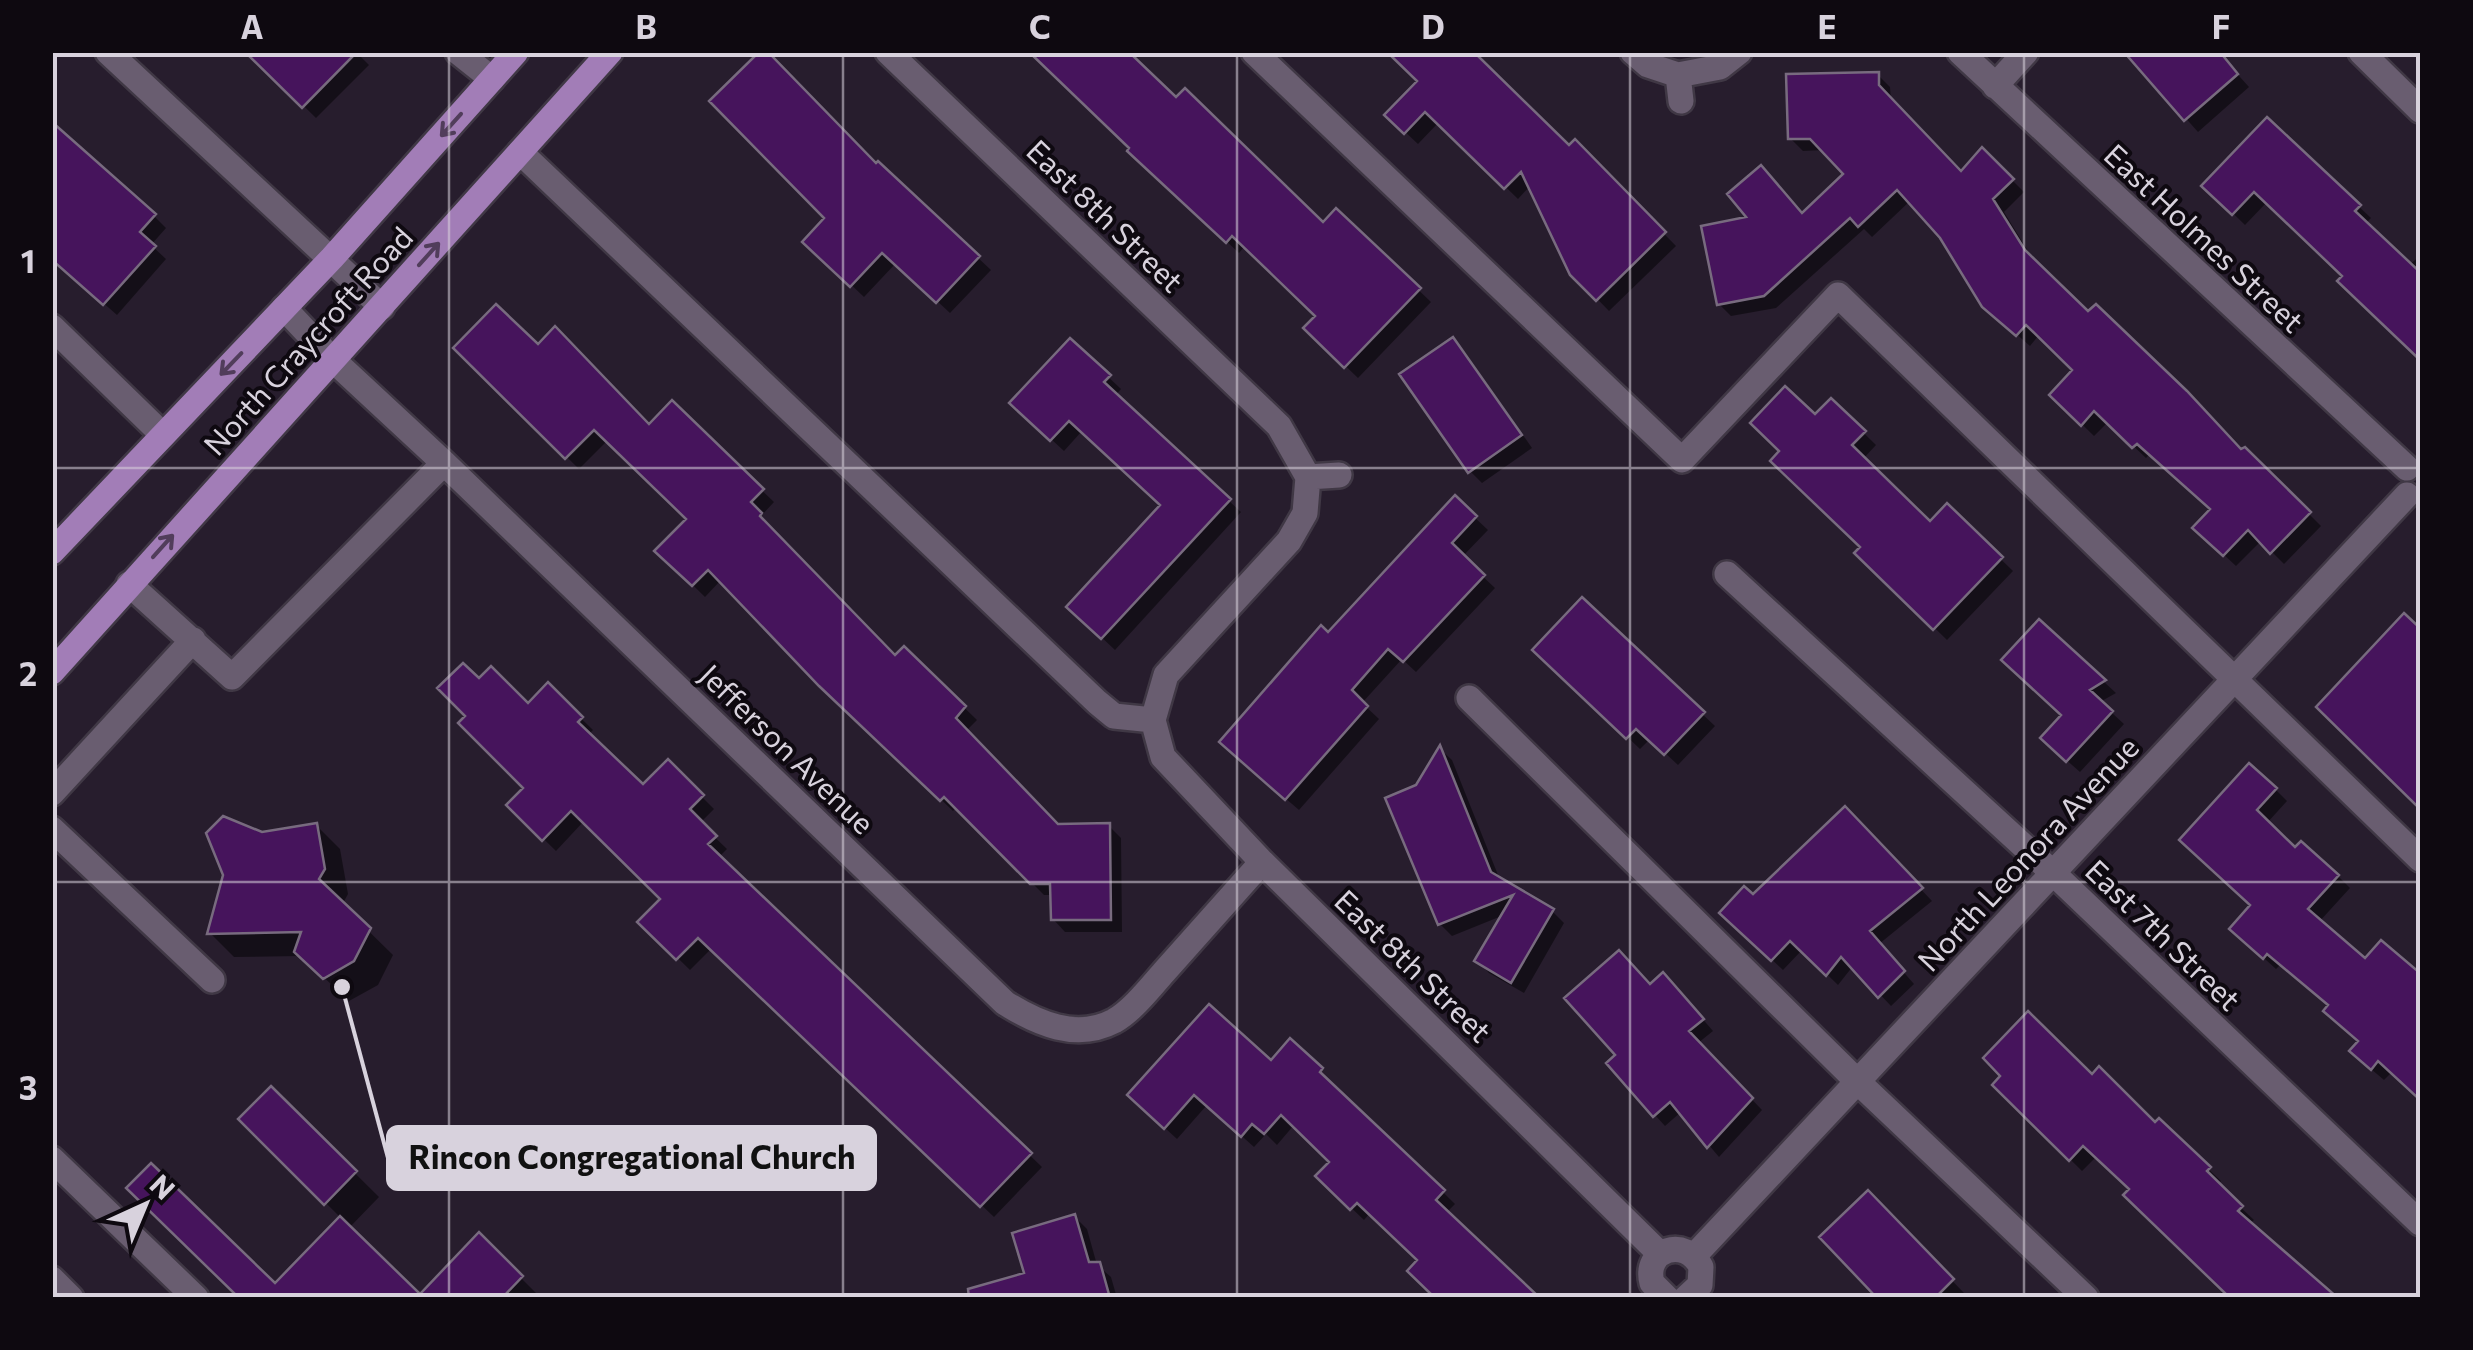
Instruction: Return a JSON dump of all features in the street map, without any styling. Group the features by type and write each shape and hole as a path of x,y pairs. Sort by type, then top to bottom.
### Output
{"main road":[{"name":"North Craycroft Road","path":"52,552 332,258 516,52"},
{"name":"North Craycroft Road","path":"52,672 610,52"}],"street":[{"path":"108,52 382,307"},
{"path":"458,52 492,80"},
{"name":"East 8th Street","path":"888,52 1279,426 1308,477"},
{"path":"1254,52 1682,460 1838,295 2420,859"},
{"path":"1633,52 1648,65 1678,75 1720,67 1739,52"},
{"name":"East Holmes Street","path":"1960,52 2414,464"},
{"path":"1995,86 2026,52"},
{"path":"2361,52 2420,110"},
{"path":"1678,75 1680,102"},
{"path":"520,152 1114,716 1154,713 1166,675 1178,659 1289,541 1304,514 1308,477 1339,475"},
{"name":"Jefferson Avenue","path":"284,308 332,359 1005,1003 1030,1019 1060,1029 1093,1028 1116,1020 1262,862"},
{"path":"52,327 164,435"},
{"path":"129,584 232,676 444,463"},
{"path":"2414,464 2402,482 2414,498"},
{"name":"North Leonora Avenue","path":"1694,1256 2236,678 2414,498"},
{"name":"East 7th Street","path":"1726,574 2053,873 2420,1223"},
{"path":"52,793 194,640"},
{"path":"1469,698 1858,1082 2086,1298"},
{"name":"East 8th Street","path":"1154,713 1163,757 1262,862 1660,1254"},
{"path":"52,829 212,980"},
{"path":"52,1159 196,1298"},
{"path":"1675,1248 1694,1256 1701,1267 1678,1295 1650,1275 1660,1254 1675,1248"},
{"path":"52,1279 71,1298"}],"building":[{"path":"245,52 357,52 302,108"},
{"path":"759,52 768,52 876,163 980,256 936,303 882,253 850,287 802,242 824,218 709,101"},
{"path":"1029,52 1129,52 1176,97 1185,88 1323,222 1336,208 1421,288 1344,368 1303,328 1315,316 1232,236 1226,243"},
{"path":"1387,52 1474,52 1569,145 1575,139 1666,232 1596,301 1570,275 1521,172 1504,189 1425,112 1404,134 1384,115 1417,81"},
{"path":"2124,52 2220,52 2238,74 2184,121"},
{"path":"1879,72 1879,85 1961,171 1982,147 2014,179 1993,199 2025,250 2088,311 2096,304 2241,449 2245,447 2311,512 2270,554 2248,530 2223,556 2192,528 2210,509 2137,444 2132,448 2094,411 2081,426 2049,395 2072,370 2026,325 2016,336 1982,307 1940,238 1897,190 1858,227 1850,218 1764,296 1717,305 1701,226 1746,217 1727,194 1761,165 1802,213 1843,174 1810,139 1788,139 1786,74"},
{"path":"2267,117 2361,205 2355,211 2420,272 2420,360 2337,281 2342,276 2254,192 2232,215 2201,186"},
{"path":"52,122 156,214 140,232 156,246 103,305 52,260"},
{"path":"496,304 538,344 555,326 649,424 672,400 764,489 751,502 762,513 760,516 895,655 904,646 966,706 956,718 1058,824 1110,823 1111,920 1051,920 1050,884 1030,884 944,797 940,801 819,686 708,570 692,586 654,551 686,519 594,430 565,459 453,348"},
{"path":"1453,337 1522,435 1468,473 1399,374"},
{"path":"1070,338 1111,375 1104,382 1231,499 1101,639 1066,607 1160,505 1069,421 1050,441 1009,403"},
{"path":"1785,386 1815,414 1831,398 1866,431 1852,445 1930,521 1947,503 2003,557 1933,630 1854,553 1860,547 1770,461 1779,451 1750,423"},
{"path":"1455,495 1477,516 1452,543 1485,575 1403,662 1388,649 1352,690 1368,706 1285,800 1219,742 1321,625 1328,632"},
{"path":"1582,597 1705,712 1664,755 1636,729 1626,739 1532,650"},
{"path":"2404,613 2420,628 2420,809 2316,707"},
{"path":"2039,619 2106,680 2090,690 2113,711 2066,762 2040,738 2061,715 2001,660"},
{"path":"463,663 479,678 491,666 528,703 548,682 583,717 578,722 643,784 668,759 704,795 690,809 717,836 708,844 1032,1153 980,1207 698,938 676,960 637,922 660,899 571,811 542,841 506,805 523,788 458,723 465,716 437,688"},
{"path":"1440,745 1491,872 1554,909 1511,983 1474,961 1513,895 1438,925 1385,798 1416,785"},
{"path":"2249,763 2277,788 2257,810 2295,847 2301,841 2339,875 2308,909 2365,958 2381,940 2420,973 2420,1100 2378,1061 2371,1070 2349,1051 2358,1041 2323,1011 2328,1005 2267,954 2263,959 2229,929 2250,905 2179,840"},
{"path":"1845,806 1923,888 1870,931 1905,971 1878,998 1841,957 1826,976 1790,941 1771,961 1719,913 1744,886 1753,894"},
{"path":"223,816 262,832 317,823 325,869 319,879 371,928 354,961 323,979 294,952 301,932 207,934 223,875 206,833"},
{"path":"1619,950 1650,984 1663,972 1704,1019 1689,1031 1753,1098 1707,1148 1670,1102 1653,1117 1606,1063 1615,1055 1564,998"},
{"path":"1209,1004 1271,1060 1290,1038 1323,1068 1320,1072 1445,1190 1436,1200 1540,1298 1435,1298 1407,1271 1417,1260 1357,1203 1350,1210 1315,1176 1329,1162 1281,1115 1264,1134 1252,1124 1241,1137 1194,1095 1164,1129 1127,1095"},
{"path":"2028,1011 2092,1074 2099,1066 2155,1122 2159,1118 2211,1167 2207,1171 2243,1206 2238,1211 2338,1298 2230,1298 2123,1195 2129,1189 2083,1146 2069,1161 1992,1085 2000,1076 1983,1058"},
{"path":"271,1086 357,1171 324,1205 238,1119"},
{"path":"151,1163 275,1283 340,1216 420,1294 479,1232 523,1276 502,1298 239,1298 126,1188"},
{"path":"1868,1190 1954,1279 1935,1298 1877,1298 1819,1237"},
{"path":"1075,1214 1089,1262 1100,1262 1110,1298 969,1298 968,1289 1024,1273 1012,1233"}],"place":[{"name":"Rincon Congregational Church","path":"342,987"}]}
